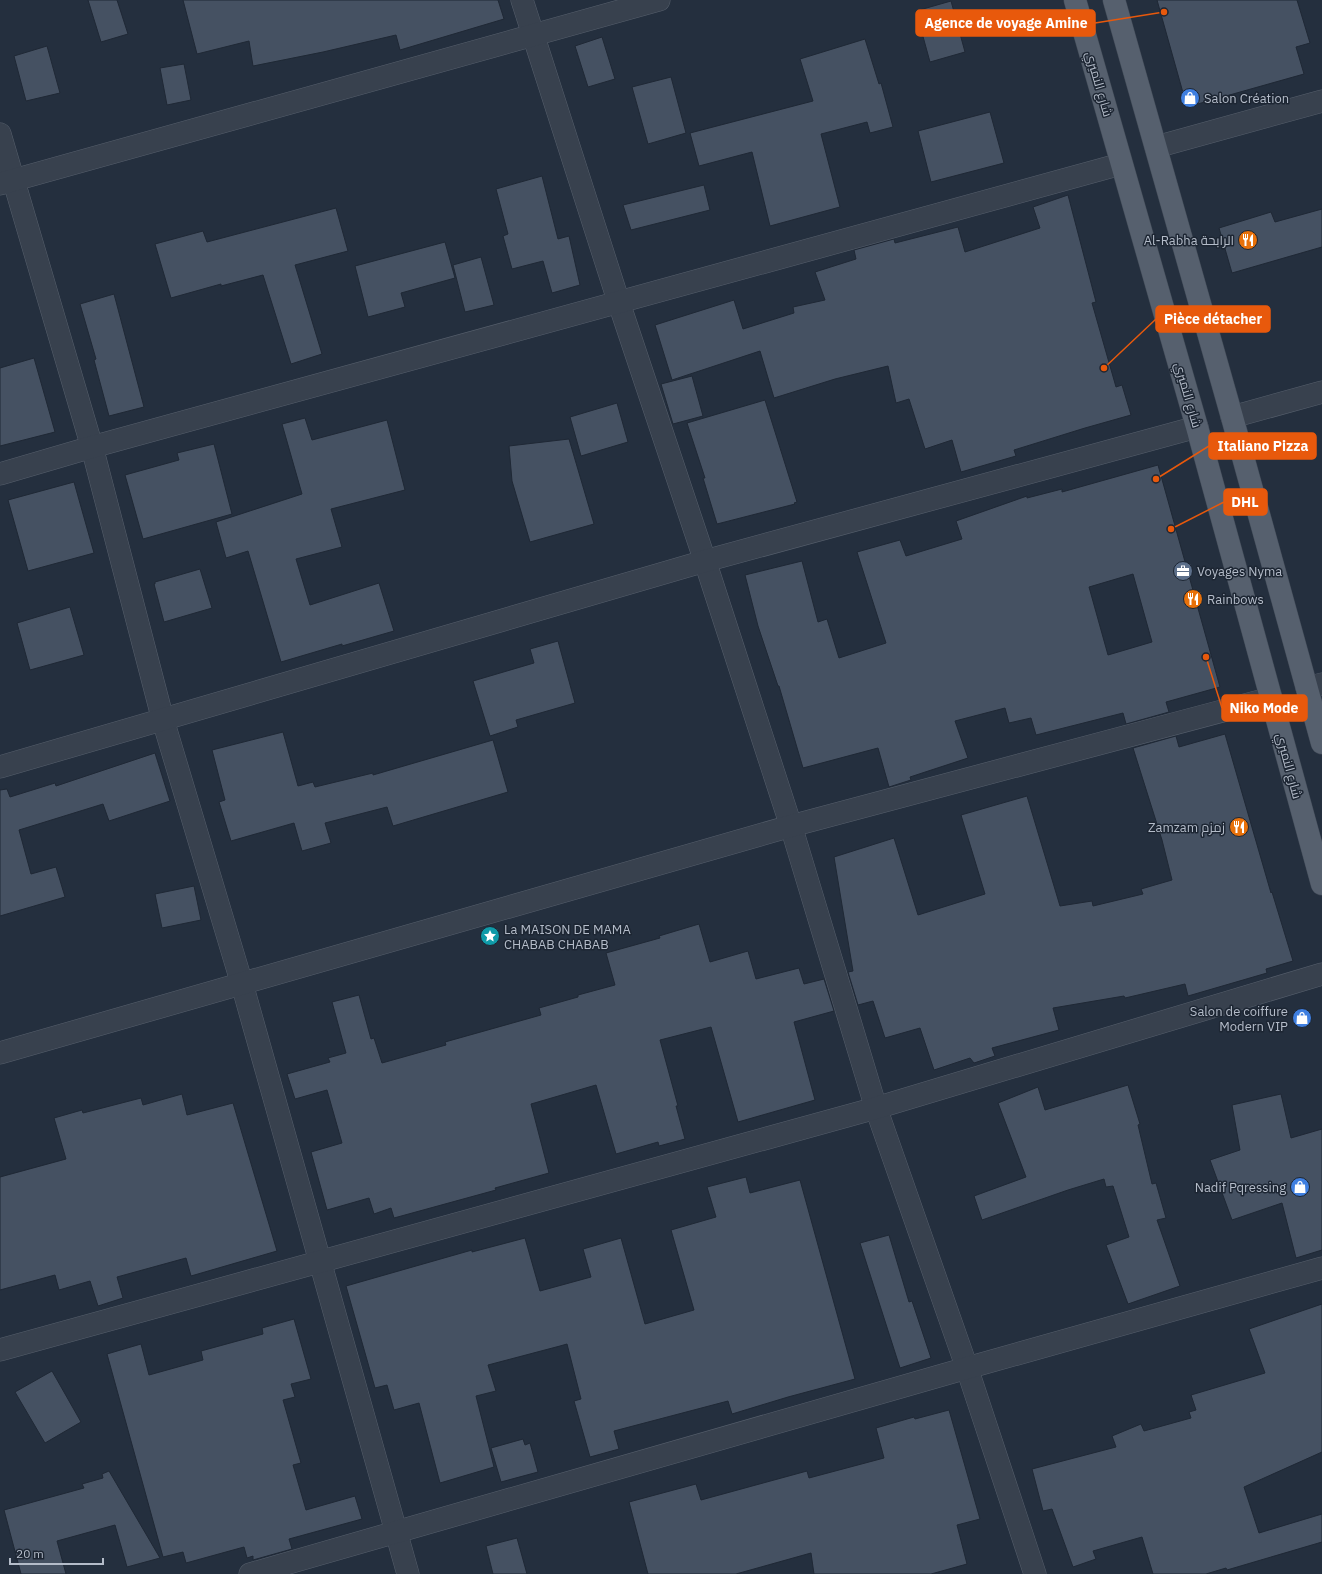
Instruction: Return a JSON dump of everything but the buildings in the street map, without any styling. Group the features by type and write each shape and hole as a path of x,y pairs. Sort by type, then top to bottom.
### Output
{"main road":[{"name":"شارع النميري","path":"1075,0 1197,428 1322,884"},
{"path":"1114,0 1232,417 1314,686 1322,743"}],"street":[{"path":"522,0 619,303 706,561 792,826 876,1108 968,1368 1035,1574"},
{"path":"7,182 659,0"},
{"path":"1156,147 1322,101"},
{"path":"0,134 7,182 92,447 163,720 242,984 408,1574"},
{"path":"0,474 92,447 1121,164"},
{"path":"1232,417 1322,392"},
{"path":"0,767 706,561 1197,428"},
{"path":"0,1054 792,826 1271,698"},
{"path":"0,1350 320,1260 876,1108 1322,974"},
{"path":"250,1574 396,1531 1322,1268"}],"place":[{"name":"Agence de voyage Amine","path":"1164,12"},
{"name":"Salon Création","path":"1190,98"},
{"name":"Al-Rabha الرابحة","path":"1248,240"},
{"name":"Pièce détacher","path":"1104,368"},
{"name":"Italiano Pizza","path":"1156,479"},
{"name":"DHL","path":"1171,529"},
{"name":"Voyages Nyma","path":"1183,571"},
{"name":"Rainbows","path":"1193,599"},
{"name":"Niko Mode","path":"1206,657"},
{"name":"Zamzam زمزم","path":"1239,827"},
{"name":"La MAISON DE MAMA CHABAB CHABAB","path":"490,936"},
{"name":"Salon de coiffure Modern VIP","path":"1302,1018"},
{"name":"Nadif Pqressing","path":"1300,1187"}]}
